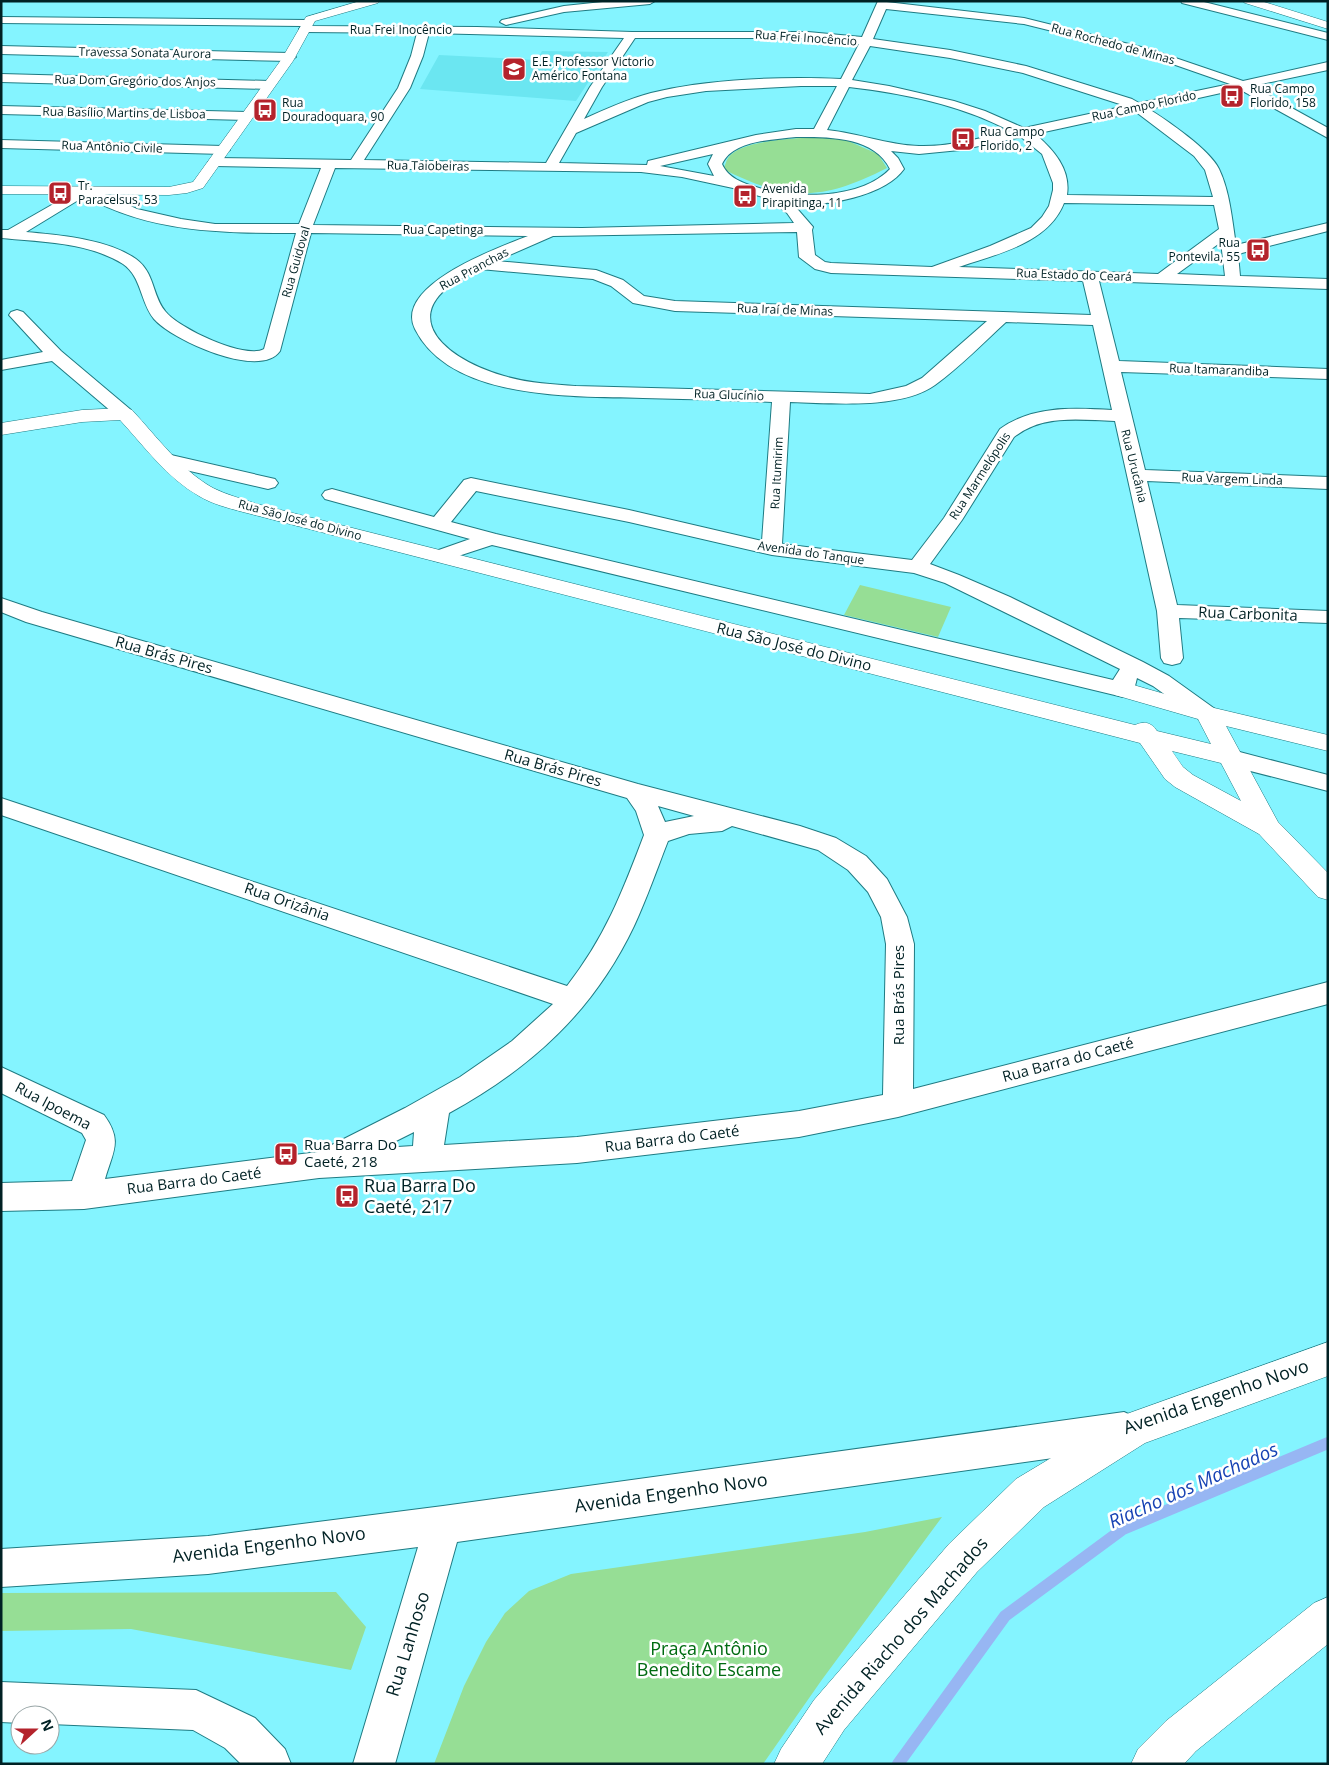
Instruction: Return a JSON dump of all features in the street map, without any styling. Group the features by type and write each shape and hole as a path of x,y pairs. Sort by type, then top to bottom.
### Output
{"main road":[{"path":"1,190 169,191 187,189 198,185 290,57 306,26 313,17 374,1"},
{"path":"1250,1 1328,26"},
{"path":"1,429 82,416 125,414"},
{"name":"Rua São José do Divino","path":"125,414 182,474 197,486 207,493 240,505 295,521 440,556 1232,758"},
{"path":"1123,690 1207,714 1268,828"},
{"path":"1123,690 1148,737 1174,773 1184,781 1268,828 1328,890"},
{"name":"Avenida do Tanque","path":"1207,714 1328,743"},
{"name":"Avenida Engenho Novo","path":"1134,1429 1328,1359"},
{"name":"Avenida Riacho dos Machados","path":"796,1764 829,1716 970,1552 1030,1493 1134,1429"},
{"path":"1153,1764 1181,1736 1328,1617"}],"street":[{"path":"477,30 533,15 600,3 650,1"},
{"path":"819,132 866,42 882,2"},
{"name":"Rua Rochedo de Minas","path":"882,2 1051,27 1145,51 1230,79 1310,122 1328,134"},
{"path":"1190,2 1328,37"},
{"path":"25,8 32,21"},
{"path":"191,24 200,9"},
{"name":"Rua Frei Inocêncio","path":"1,20 632,35 834,37 978,59 1026,70 1106,94 1138,107 1163,124 1208,162 1212,169 1220,201 1230,251 1233,281"},
{"path":"354,165 404,88 417,56 424,30"},
{"path":"550,167 596,88 632,35"},
{"name":"Travessa Sonata Aurora","path":"1,50 290,57"},
{"name":"Rua Campo Florido","path":"871,144 919,150 960,146 1328,66"},
{"name":"Rua Dom Gregório dos Anjos","path":"1,78 269,85"},
{"path":"570,131 632,103 675,91 727,86 822,82 845,83 942,102 971,111 1024,132 1045,149 1062,183 1059,199 1047,220 1035,231 999,248 934,270"},
{"name":"Rua Basílio Martins de Lisboa","path":"1,110 247,116"},
{"name":"Rua Taiobeiras","path":"641,168 692,154 770,137 819,132 841,135 871,144"},
{"name":"Rua Antônio Civile","path":"1,144 219,156"},
{"path":"871,144 889,154 895,161 906,165"},
{"path":"732,146 720,153 716,161 717,169 722,177 733,184"},
{"name":"Rua Campo Florido","path":"859,192 886,179 906,165 960,146"},
{"name":"Rua Taiobeiras","path":"219,156 329,165 641,168 682,173 733,184 775,197"},
{"name":"Rua Guidoval","path":"5,234 74,244 111,253 130,262 141,273 148,283 153,306 161,318 175,327 226,351 240,356 263,356 272,351 304,230 329,165"},
{"path":"5,234 85,191"},
{"name":"Rua Capetinga","path":"85,191 105,202 130,211 181,224 214,228 550,232 806,227"},
{"path":"775,197 798,200 820,199 859,192"},
{"path":"775,197 798,214 806,227 859,192"},
{"path":"1059,199 1220,201"},
{"name":"Rua Estado do Ceará","path":"806,227 808,256 820,266 1328,284"},
{"path":"1230,251 1328,227"},
{"path":"1162,278 1226,231"},
{"name":"Rua Pranchas","path":"437,350 422,330 419,320 429,295 447,281 478,264 550,232"},
{"name":"Rua Iraí de Minas","path":"478,264 596,275 617,283 639,300 675,306 1100,320"},
{"name":"Rua Urucânia","path":"1090,275 1121,416 1137,475 1168,611 1172,658"},
{"path":"17,315 56,355 125,414"},
{"name":"Rua Glucínio","path":"437,350 470,369 499,381 528,387 576,391 870,399 911,390 928,382 1002,317"},
{"path":"1,365 56,355"},
{"name":"Rua Itamarandiba","path":"1110,366 1328,374"},
{"name":"Rua Itumirim","path":"772,549 781,397"},
{"name":"Rua Marmelópolis","path":"917,567 952,520 1007,433 1016,424 1031,418 1053,416 1121,416"},
{"name":"Rua São José do Divino","path":"171,462 268,483"},
{"name":"Rua Vargem Linda","path":"1137,475 1328,483"},
{"name":"Avenida do Tanque","path":"438,524 471,484 629,516 772,549 917,567 952,579 1065,632 1162,681 1207,714"},
{"path":"332,495 490,539 1123,690 1125,677 1134,667"},
{"path":"440,556 490,539"},
{"name":"Rua Brás Pires","path":"1,604 34,617 636,792 827,844 857,863 878,886 894,917 900,944 901,986 898,1105"},
{"name":"Rua Carbonita","path":"1168,611 1328,617"},
{"path":"1232,758 1328,783"},
{"path":"319,1165 435,1108 497,1069 548,1027 606,953 632,901 657,835 648,812 636,792"},
{"name":"Rua Orizânia","path":"1,806 572,998"},
{"path":"657,835 674,828 695,823 746,822"},
{"name":"Rua Barra do Caeté","path":"1,1197 84,1195 319,1165 577,1150 799,1124 898,1105 1328,993"},
{"name":"Rua Ipoema","path":"1,1080 93,1124 99,1132 101,1140 84,1195"},
{"path":"428,1158 429,1133 435,1108"},
{"name":"Avenida Engenho Novo","path":"1,1568 208,1554 443,1525 1134,1429"},
{"name":"Rua Lanhoso","path":"374,1764 443,1525"},
{"path":"1,1702 196,1710 240,1733 270,1764"}],"shaded area":[{"name":"E.E. Professor Victorio Américo Fontana","path":"542,51 608,52 576,101 420,89 439,55 537,60"}],"green space":[{"path":"823,137 846,140 878,154 887,168 843,187 824,192 805,193 786,192 767,187 723,169 728,158 745,147 772,141"},
{"path":"860,585 951,607 938,637 844,615"},
{"name":"Praça Antônio Benedito Escame","path":"942,1517 821,1681 763,1764 434,1764 464,1686 486,1642 505,1613 529,1591 571,1574 865,1532"},
{"path":"336,1592 366,1627 351,1670 131,1629 1,1631 1,1593"}],"waterway":[{"name":"Riacho dos Machados","path":"898,1764 1005,1616 1123,1529 1328,1443"}],"place":[{"name":"E.E. Professor Victorio Américo Fontana","path":"514,69"},
{"name":"Rua Campo Florido, 158","path":"1232,96"},
{"name":"Rua Douradoquara, 90","path":"265,110"},
{"name":"Rua Campo Florido, 2","path":"963,139"},
{"name":"Tr. Paracelsus, 53","path":"60,193"},
{"name":"Avenida Pirapitinga, 11","path":"745,196"},
{"name":"Rua Pontevila, 55","path":"1258,250"},
{"name":"Rua Barra Do Caeté, 218","path":"286,1154"},
{"name":"Rua Barra Do Caeté, 217","path":"347,1196"}]}
